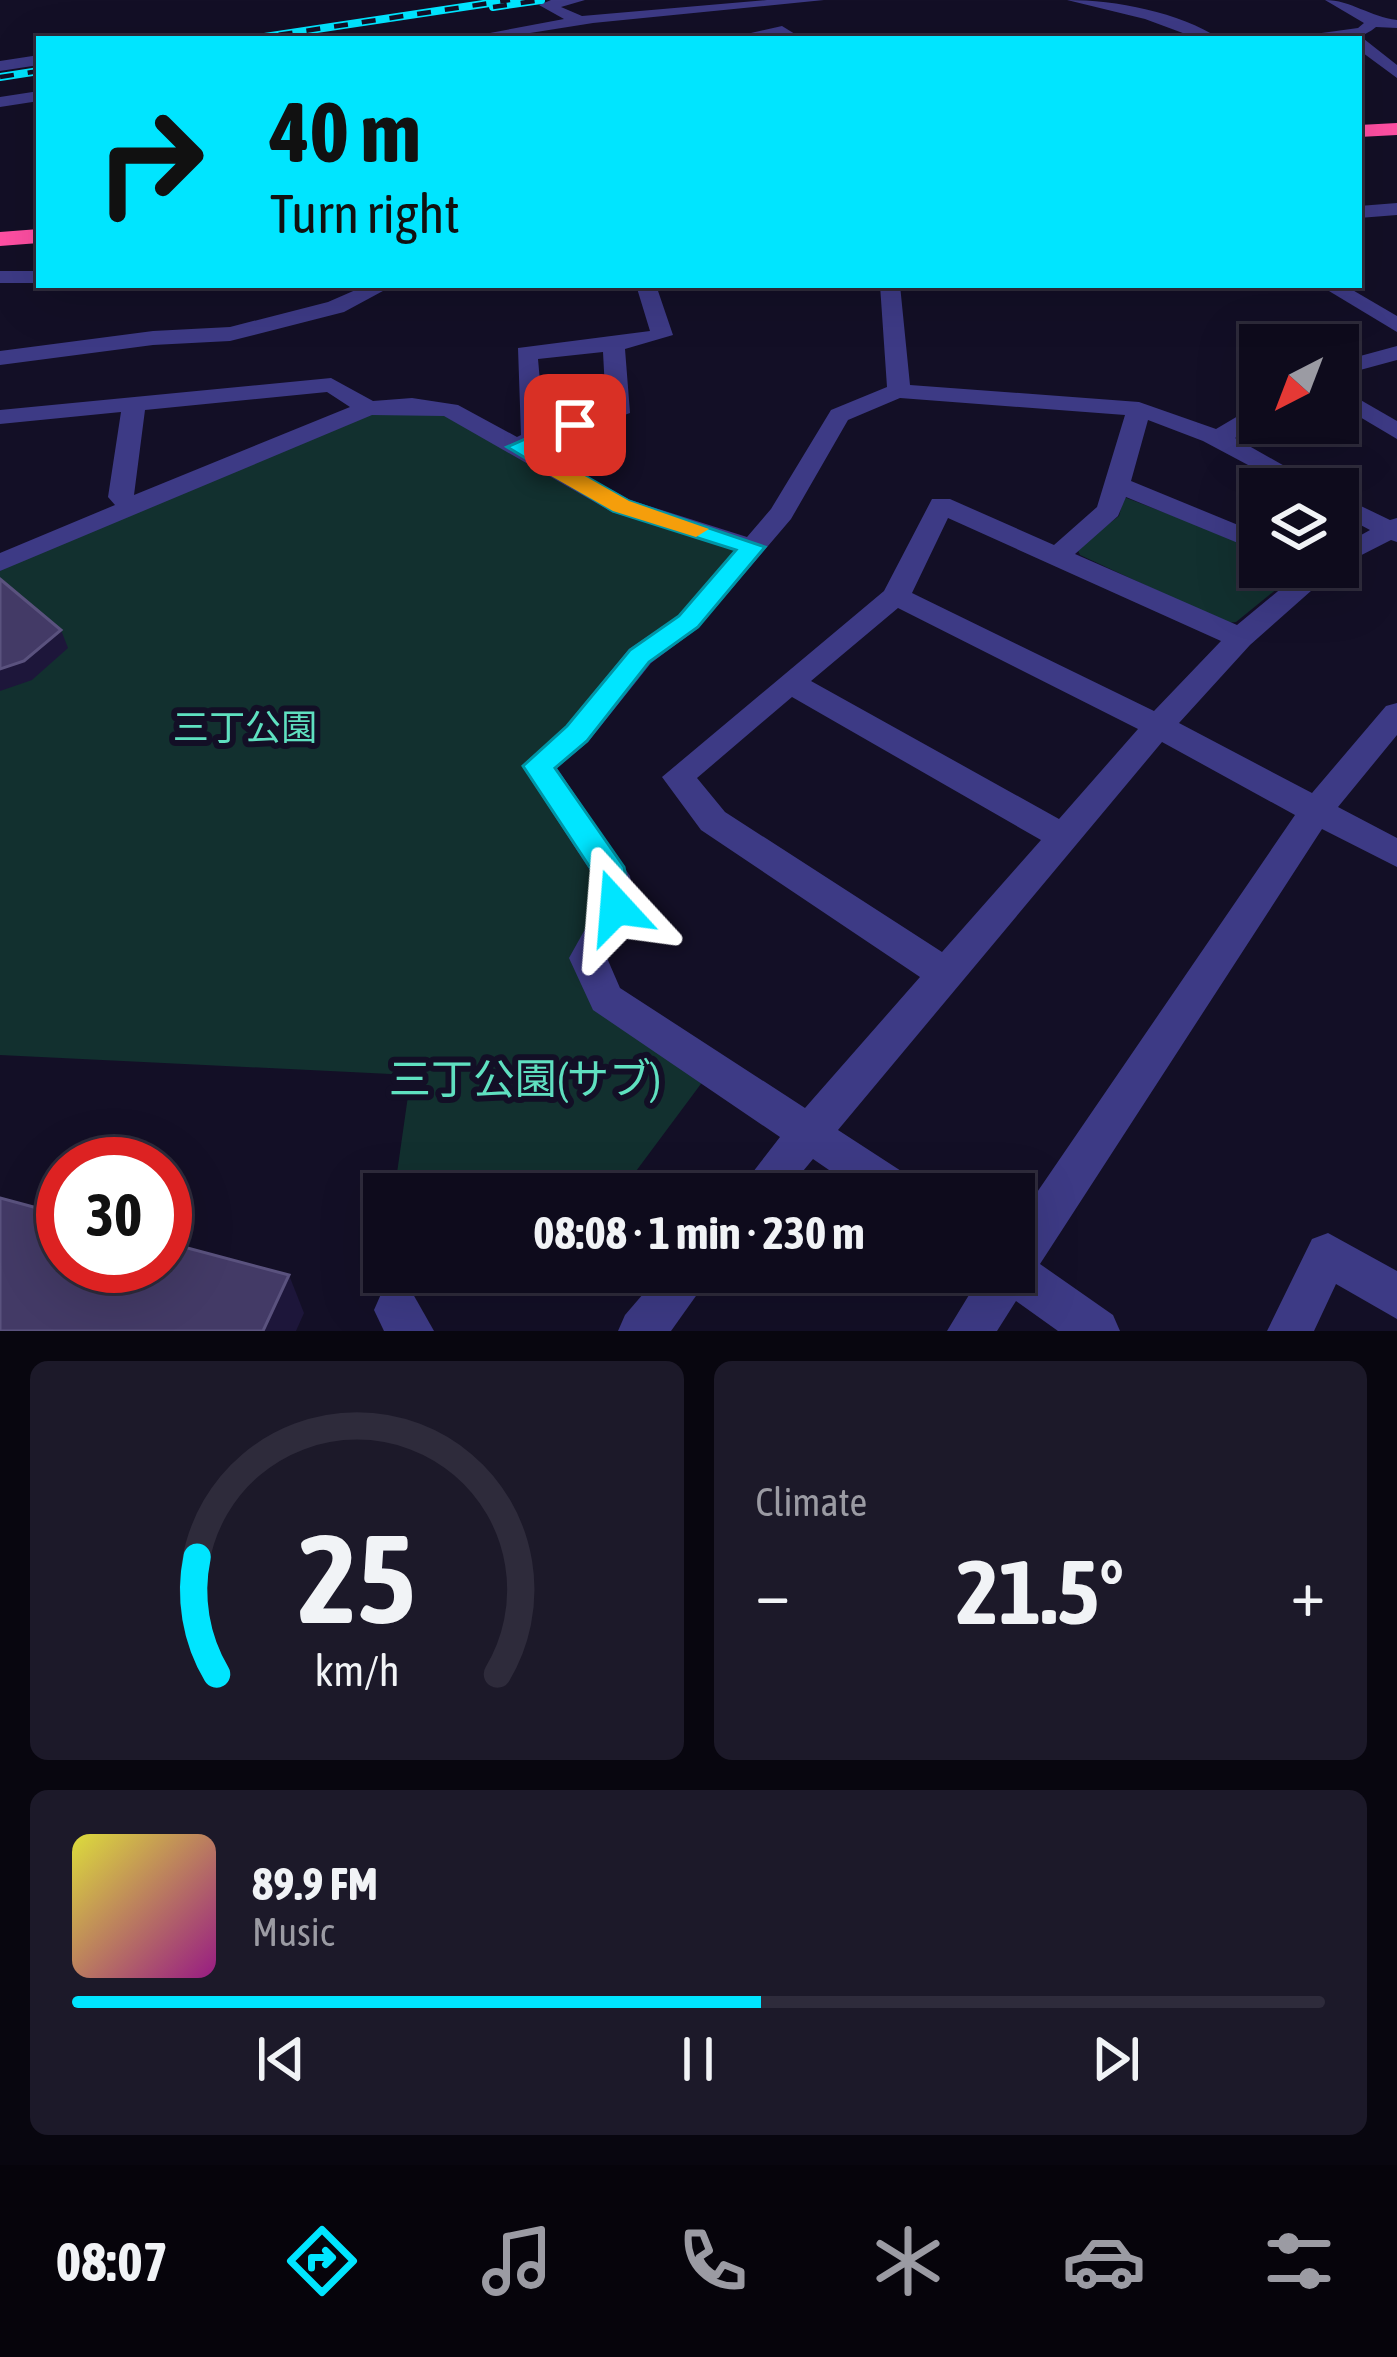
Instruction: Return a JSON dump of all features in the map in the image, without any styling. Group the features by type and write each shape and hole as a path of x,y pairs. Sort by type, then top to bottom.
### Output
{"highway":[{"path":"1362,131 1397,129"},
{"path":"0,239 36,236"}],"street":[{"path":"578,0 546,5 570,20 638,36 647,14"},
{"path":"570,20 627,0"},
{"path":"482,36 570,20 734,3 817,0"},
{"path":"1074,0 1102,2 1205,36"},
{"path":"1332,0 1373,22 1397,24"},
{"path":"1357,36 1373,22"},
{"path":"745,36 782,30 791,36"},
{"path":"1362,44 1397,74"},
{"path":"0,66 36,60"},
{"path":"0,103 36,97"},
{"path":"1362,212 1397,209"},
{"path":"0,277 36,277"},
{"path":"0,358 230,334 336,308 378,288"},
{"path":"525,442 526,352 662,335 647,288"},
{"path":"890,288 899,391"},
{"path":"1333,288 1397,325"},
{"path":"1354,288 1397,312"},
{"path":"525,442 618,412 614,344"},
{"path":"1359,363 1397,352"},
{"path":"0,418 331,386 368,408"},
{"path":"869,1173 606,999 588,958 616,907 613,876 538,766 577,734 640,656 688,622 782,513 839,416 863,400 899,391 1139,409 1217,439 1272,468"},
{"path":"0,563 368,408 412,405 450,410 525,442 621,506 752,547"},
{"path":"134,406 121,497 134,508"},
{"path":"1359,408 1397,432"},
{"path":"1060,554 1109,510 1139,409"},
{"path":"1217,439 1239,424"},
{"path":"1119,485 1239,535"},
{"path":"944,973 713,821 678,777 896,596 941,505 1240,638"},
{"path":"1359,513 1394,530"},
{"path":"1359,548 1394,530"},
{"path":"775,1173 1158,726 1240,638 1298,588"},
{"path":"896,596 1158,726 1397,854"},
{"path":"790,682 1062,836"},
{"path":"1035,1235 1315,812 1397,714"},
{"path":"1289,1331 1328,1254 1397,1297"},
{"path":"1035,1287 1096,1331"},
{"path":"641,1331 673,1293"},
{"path":"970,1331 996,1293"}],"green space":[{"name":"三丁公園","path":"368,408 450,410 621,506 752,547 539,766 612,876 588,958 606,999 712,1069 635,1173 397,1173 411,1075 0,1055 0,563"},
{"path":"1124,497 1239,541 1239,588 1278,588 1236,622 1227,623 1080,555 1077,548 1119,516"}],"building":[{"path":"0,579 61,630 24,661 0,669"},
{"path":"0,1198 36,1208 36,1293 192,1293 192,1249 289,1275 263,1331 0,1331"}],"railway":[{"path":"271,36 510,0"},
{"path":"493,7 541,0"},
{"path":"0,77 36,71"}],"slow traffic":[{"path":"552,467 621,506 696,529"}],"route":[{"path":"575,425 518,447 621,506 752,547 688,622 640,656 610,686 577,734 538,766 613,876 616,907"}],"park label":[{"name":"三丁公園(サブ)","path":"525,1079"}]}
